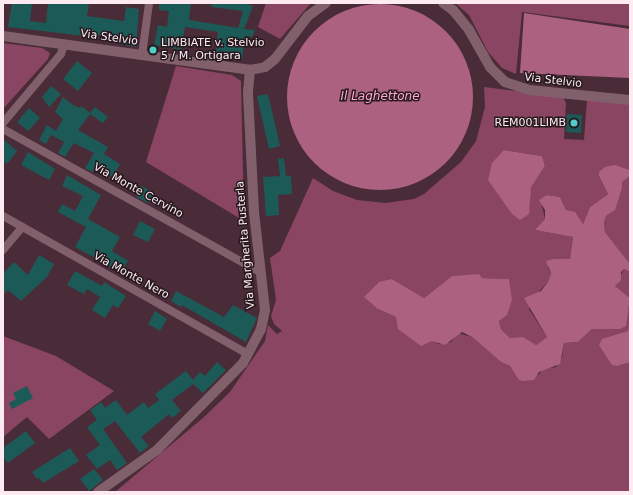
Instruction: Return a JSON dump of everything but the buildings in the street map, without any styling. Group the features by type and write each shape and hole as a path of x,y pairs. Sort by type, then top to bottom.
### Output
{"street":[{"path":"142,55 149,3"},
{"name":"Via Stelvio","path":"3,36 250,70 265,67 275,59 308,16 326,3"},
{"name":"Via Stelvio","path":"443,3 453,10 469,30 490,68 505,82 524,90 630,100"},
{"path":"3,122 62,53 64,44"},
{"name":"Via Margherita Pusterla","path":"98,492 157,450 248,354 263,320 262,273 254,212 248,92 250,70"},
{"name":"Via Monte Cervino","path":"3,129 262,273"},
{"name":"Via Monte Nero","path":"3,216 248,354"},
{"path":"3,250 22,227"}],"shaded area":[{"path":"266,3 311,3 280,39 258,27"},
{"path":"455,3 630,3 630,26 522,12 516,74 502,68 488,52 469,15"},
{"path":"3,43 42,48 50,53 48,59 3,109"},
{"path":"176,66 232,75 241,81 244,221 146,162"},
{"path":"484,87 563,97 566,103 564,139 584,140 587,99 630,103 630,174 629,170 599,176 608,194 590,207 583,224 566,210 560,197 547,195 542,206 545,219 536,230 573,237 570,260 553,259 548,268 551,273 548,282 536,295 529,309 547,337 536,345 523,338 510,338 501,329 499,321 508,279 482,278 472,275 452,276 424,298 392,279 378,309 396,317 439,344 451,342 458,333 472,337 501,362 510,366 518,379 538,375 543,369 556,367 562,357 564,343 578,342 592,329 620,329 630,305 630,492 115,492 204,417 230,392 265,341 268,325 277,334 282,331 274,324 271,316 276,300 270,258 280,251 313,178 333,191 357,200 385,203 414,199 424,194 461,162 476,141 485,107","holes":["504,150 542,156 545,166 512,213 503,200"]},
{"path":"630,176 630,264 605,232 604,222 622,182"},
{"path":"624,269 630,272 630,298 615,286"},
{"path":"3,336 56,356 114,391 49,439 27,417 3,437"}],"water":[{"name":"Il Laghettone","path":"380,4 398,6 415,11 424,15 446,31 462,53 466,62 471,79 473,97 471,115 466,132 462,141 446,163 424,179 415,183 398,188 380,190 362,188 345,183 336,179 314,163 298,141 294,132 289,115 287,97 289,79 294,62 298,53 314,31 336,15 345,11 362,6"},
{"path":"524,13 630,29 630,78 520,73"},
{"path":"504,150 542,156 545,166 531,187 529,214 520,220 512,214 488,180 492,163"},
{"path":"615,165 629,170 630,176 622,182 622,188 615,210 607,215 604,222 605,232 630,264 630,272 624,269 621,272 621,280 615,286 630,298 626,326 620,329 592,329 578,342 564,343 560,364 539,372 534,380 522,381 518,379 510,366 501,362 472,337 462,332 445,345 432,341 421,346 398,329 396,317 378,309 364,297 379,282 392,279 424,298 452,276 479,274 482,278 509,279 512,300 507,315 499,321 501,329 510,338 523,337 536,345 547,337 524,298 541,291 548,282 551,273 546,261 553,259 570,259 573,237 535,230 545,219 545,210 539,200 547,195 560,197 566,210 575,212 583,224 590,207 608,194 599,176 599,172 605,167"},
{"path":"630,324 630,362 617,366 612,365 599,345 602,339 628,331"}],"place":[{"name":"LIMBIATE v. Stelvio 5 / M. Ortigara","path":"153,50"},
{"name":"REM001LIMB","path":"574,123"}]}
